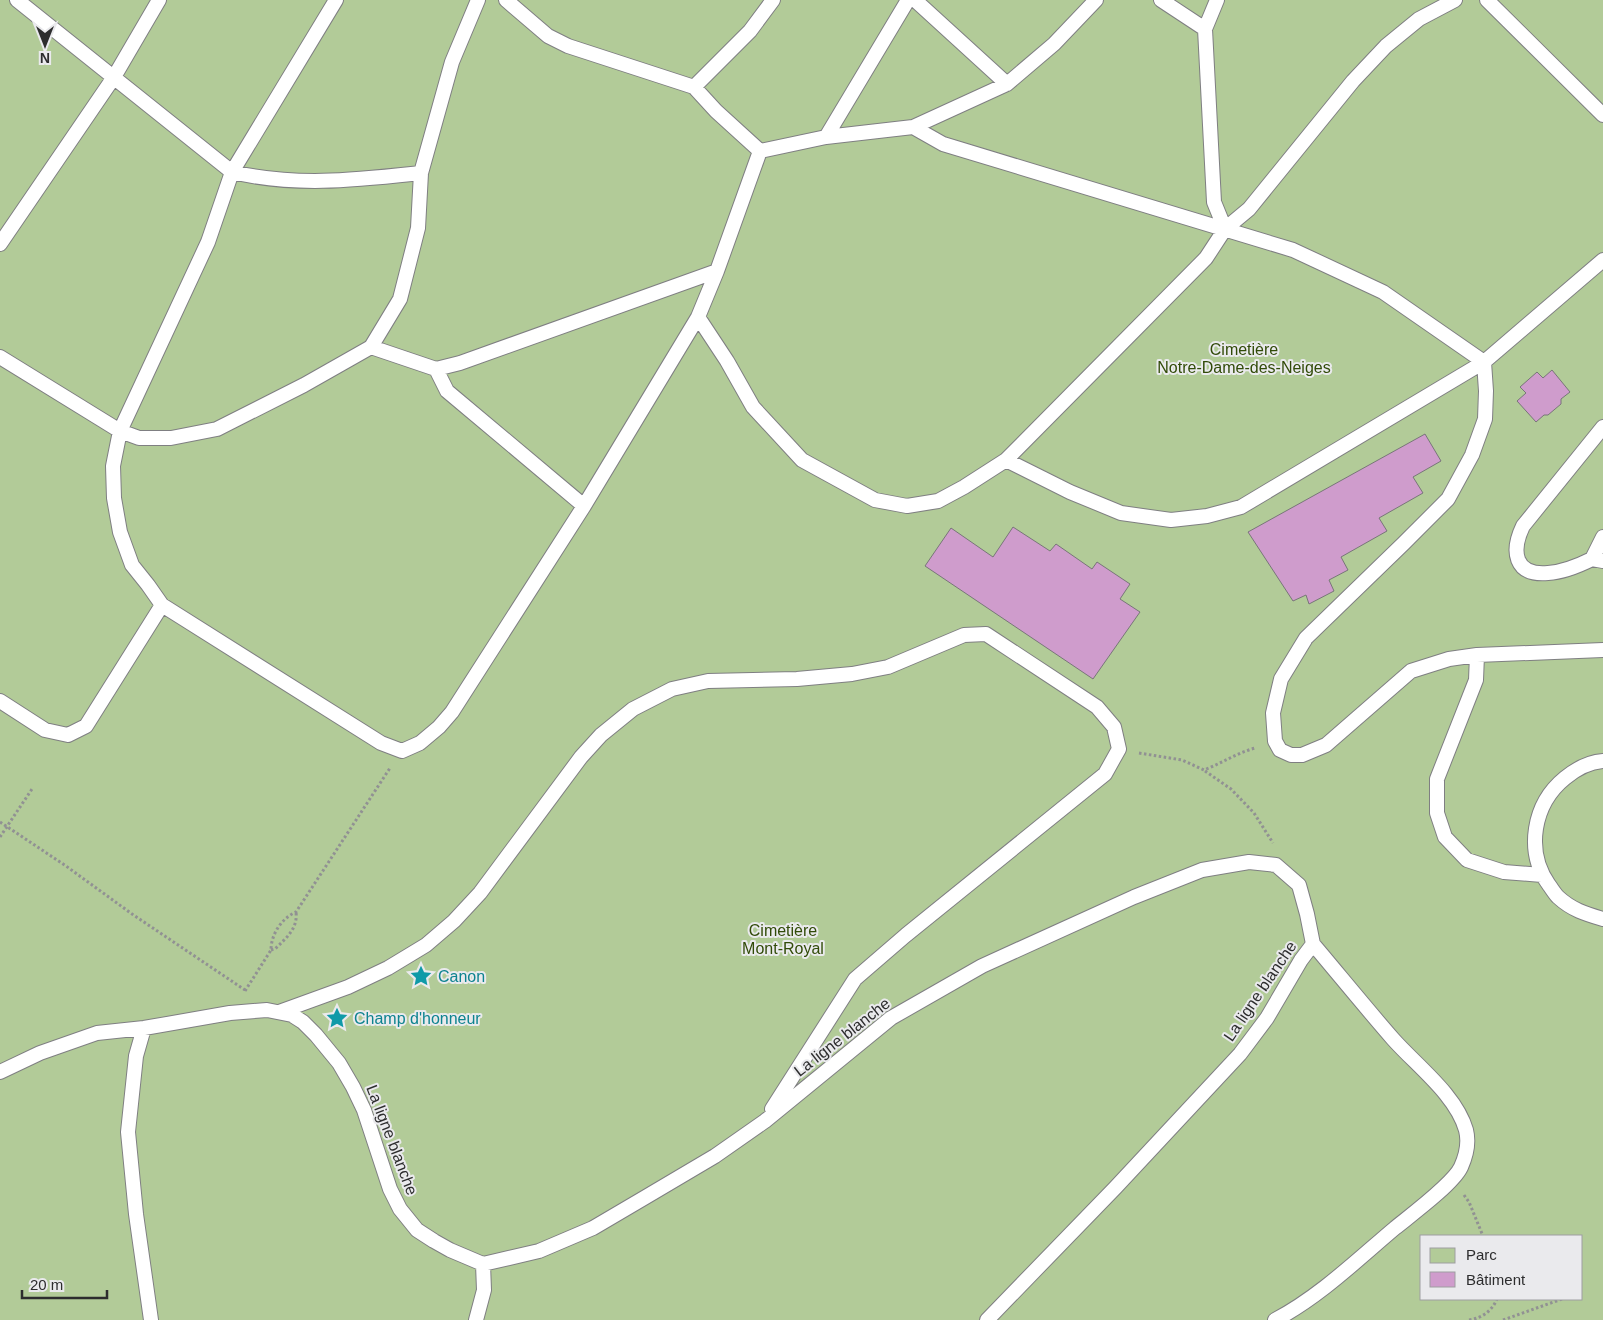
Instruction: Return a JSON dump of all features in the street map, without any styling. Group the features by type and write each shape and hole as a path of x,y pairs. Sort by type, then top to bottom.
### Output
{"lane":[{"path":"16,0 232,172 257,178 293,181 347,181 421,173"},
{"path":"0,244 114,77 159,0"},
{"path":"336,0 232,172 208,242 120,432 113,466 114,498 120,532 132,565 162,605 381,743 402,750 420,744 452,712 584,506 698,317 717,271 760,151"},
{"path":"0,357 120,432 139,438 171,438 217,429 304,385 371,347 400,299 418,228 421,173 452,62 478,0"},
{"path":"506,0 548,36 568,46 694,87 760,151"},
{"path":"694,87 750,31 773,0"},
{"path":"826,137 908,0"},
{"path":"915,0 1008,84"},
{"path":"760,151 826,137 913,127 1008,84 1054,44 1096,0"},
{"path":"1161,0 1205,29"},
{"path":"1217,0 1205,29 1214,202 1224,229"},
{"path":"698,317 727,361 753,407 802,460 875,500 907,506 938,501 1006,460 1206,258 1224,229 1249,209 1353,81 1386,46 1419,19 1455,0"},
{"path":"1487,0 1603,115"},
{"path":"913,127 943,144 1292,250 1383,292 1484,362"},
{"path":"1006,460 1070,492 1121,513 1171,520 1207,516 1241,507 1484,362 1603,260"},
{"path":"371,347 436,369 460,363 717,271"},
{"path":"1484,362 1485,419 1472,455 1448,498 1306,638 1281,679 1273,713 1275,741 1280,750 1290,755 1302,755 1326,745 1411,671 1449,660 1477,655 1603,650"},
{"path":"436,369 447,391 584,506"},
{"path":"1603,427 1523,526 1518,538 1516,556 1521,566 1532,573 1547,574 1598,560 1603,537"},
{"path":"0,701 45,730 68,735 86,726 162,605"},
{"path":"279,1012 348,987 388,968 426,946 454,921 480,893 581,757 601,735 633,708 672,689 708,681 797,679 852,674 888,668 964,635 986,634 1097,707 1114,727 1119,749 1105,774 906,935 856,980 764,1121"},
{"path":"1477,655 1476,680 1437,779 1437,813 1444,837 1467,860 1504,872 1542,875"},
{"path":"1603,761 1574,770 1556,786 1542,805 1535,828 1535,852 1542,875 1558,897 1580,912 1603,919"},
{"name":"La ligne blanche","path":"0,1072 40,1053 98,1033 267,1010 292,1015 303,1022 316,1035 339,1063 353,1087 364,1110 390,1190 400,1209 417,1230 450,1250 483,1264 539,1251 593,1228 715,1156 764,1121 891,1018 982,966 1134,897 1202,870 1249,862 1276,865 1298,885 1308,914 1313,944 1300,960 1267,1018 1240,1054 1115,1188 987,1320"},
{"path":"1275,1320 1293,1311 1328,1284 1443,1188 1460,1169 1467,1145 1466,1131 1452,1104 1433,1081 1393,1040 1313,944"},
{"path":"144,1028 136,1056 128,1132 136,1214 151,1320"},
{"path":"476,1320 484,1290 483,1264"}],"path":[{"path":"1204,770 1222,763 1236,753 1275,741"},
{"path":"1119,749 1182,760 1204,770 1232,789 1254,813 1273,843 1276,865"},
{"path":"0,822 132,914 246,990 271,950 279,925 296,912 402,750"},
{"path":"0,837 32,789"},
{"path":"271,950 275,949 292,932 297,917 296,912"},
{"path":"1452,1178 1469,1202 1483,1235"},
{"path":"1469,1320 1478,1319 1493,1308 1497,1300"},
{"path":"1503,1320 1559,1300"}],"green space":[{"path":"0,0 1603,0 1603,1320 0,1320"}],"building":[{"path":"1552,370 1570,392 1561,399 1561,404 1536,422 1517,401 1526,393 1520,387 1537,372 1543,378"},
{"path":"1425,434 1441,461 1413,477 1423,493 1379,518 1387,531 1341,557 1348,570 1329,580 1334,591 1309,604 1306,595 1293,601 1248,532"},
{"path":"1013,527 1050,551 1056,544 1092,569 1097,562 1130,584 1120,599 1140,612 1093,679 925,566 951,528 993,557"}],"place":[{"name":"Canon","path":"421,976"},
{"name":"Champ d'honneur","path":"337,1018"}],"park label":[{"name":"Cimetière Notre-Dame-des-Neiges","path":"1244,358"},
{"name":"Cimetière Mont-Royal","path":"783,939"}]}
